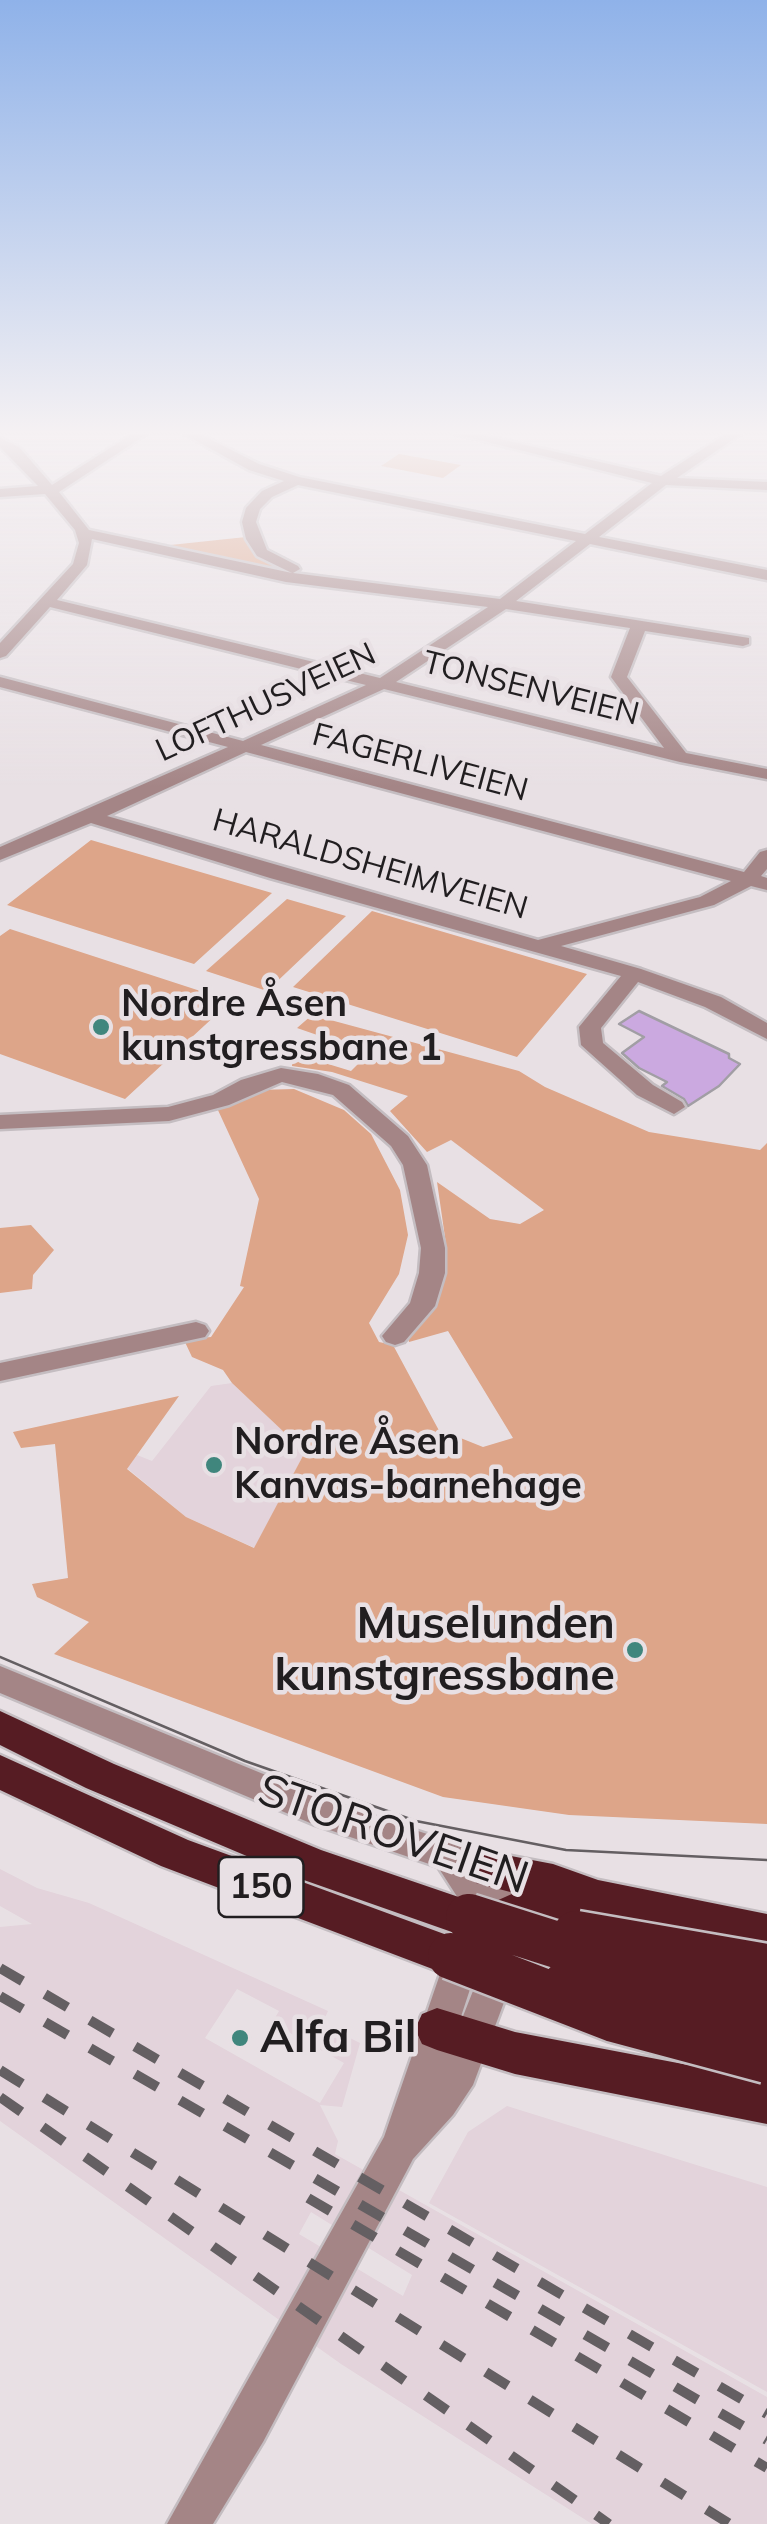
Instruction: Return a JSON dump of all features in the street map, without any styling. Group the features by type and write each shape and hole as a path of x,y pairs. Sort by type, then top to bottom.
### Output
{"highway":[{"name":"STOROVEIEN","path":"0,1727 100,1776 315,1866 464,1935 767,2030"},
{"name":"STOROVEIEN","path":"0,1772 76,1809 266,1890 464,1935 767,1995"},
{"path":"470,1865 553,1883 598,1899 767,1933"},
{"path":"464,1935 513,1912 554,1902 598,1899"},
{"name":"150","path":"464,1935 767,1967"},
{"name":"150","path":"464,1935 614,2019 767,2060"},
{"path":"455,2036 603,2072 767,2102"}],"street":[{"path":"0,653 83,560 85,552"},
{"path":"168,552 286,578 503,604 638,628 743,641"},
{"path":"261,552 282,565 334,584"},
{"name":"LOFTHUSVEIEN","path":"0,854 384,683 503,604 572,552"},
{"path":"656,552 767,575"},
{"name":"TONSENVEIEN","path":"47,602 680,757 767,774"},
{"path":"638,628 619,676 680,757"},
{"name":"FAGERLIVEIEN","path":"0,682 758,882"},
{"name":"HARALDSHEIMVEIEN","path":"90,817 270,872 634,972 713,1002 767,1032"},
{"path":"537,947 707,901 758,882 767,856"},
{"path":"634,972 590,1028 592,1045 645,1090 674,1108"},
{"path":"0,1122 170,1114 221,1100 248,1085 281,1076 310,1079 341,1090 400,1141 415,1164 424,1193 434,1248 432,1273 422,1306 395,1336"},
{"path":"0,1372 196,1331"},
{"path":"0,1678 217,1772 470,1865 507,1890 513,1912 509,1940 455,2036"},
{"path":"189,2524 248,2427 400,2146 450,2087 464,1935 475,1894 470,1865"}],"shaded area":[{"path":"188,552 263,552 281,567 303,576"},
{"path":"91,840 272,893 194,964 7,905"},
{"path":"287,899 346,916 267,991 206,971"},
{"path":"372,911 587,974 517,1057 293,987"},
{"name":"Nordre Åsen kunstgressbane 1","path":"10,929 231,1001 125,1099 0,1054 0,936"},
{"path":"312,1015 519,1071 545,1087 649,1132 760,1150 767,1143 767,1824 569,1815 443,1797 54,1654 89,1622 37,1597 32,1584 68,1578 55,1444 21,1448 13,1432 179,1396 127,1469 186,1517 254,1548 305,1452 223,1370 192,1357 184,1340 211,1337 244,1287 240,1286 259,1199 217,1108 258,1090 294,1089 344,1110 371,1134 400,1190 408,1235 399,1274 369,1323 379,1342 393,1345 450,1451 454,1452 458,1437 483,1447 513,1438 448,1331 409,1342 407,1334 438,1288 446,1244 437,1182 490,1219 520,1224 544,1210 451,1140 427,1152 390,1111 408,1096 332,1072 292,1066 292,1061 305,1057 351,1071 369,1053 297,1028"},
{"path":"31,1225 54,1250 33,1275 32,1289 0,1293 0,1228"},
{"name":"Nordre Åsen Kanvas-barnehage","path":"232,1383 305,1452 255,1548 186,1517 127,1468 137,1455 152,1461 211,1386"},
{"path":"0,1869 37,1888 89,1903 328,2011 322,2024 360,2043 342,2107 320,2105 338,2141 335,2154 767,2397 767,2524 592,2524 341,2364 0,2121 0,1927 32,1924 0,1906","holes":["237,1989 279,2011 272,2023 344,2063 320,2103 205,2038","311,2212 412,2275 403,2296 299,2234"]},
{"path":"507,2106 767,2187 767,2392 429,2203 468,2132"}],"building":[{"path":"639,1011 729,1054 740,1064 719,1086 688,1106 684,1099 662,1086 667,1082 639,1068 622,1053 644,1037 619,1024"}],"tram line":[{"path":"0,1657 245,1761 416,1821 566,1850 767,1860"}],"railway":[{"path":"0,1968 767,2414"},
{"path":"0,1996 767,2440"},
{"path":"0,2070 730,2524"},
{"path":"0,2097 609,2524"},
{"path":"308,2198 767,2468"}],"place":[{"name":"Nordre Åsen kunstgressbane 1","path":"101,1027"},
{"name":"Nordre Åsen Kanvas-barnehage","path":"214,1465"},
{"name":"Muselunden kunstgressbane","path":"635,1650"},
{"name":"Alfa Bil","path":"240,2038"}]}
